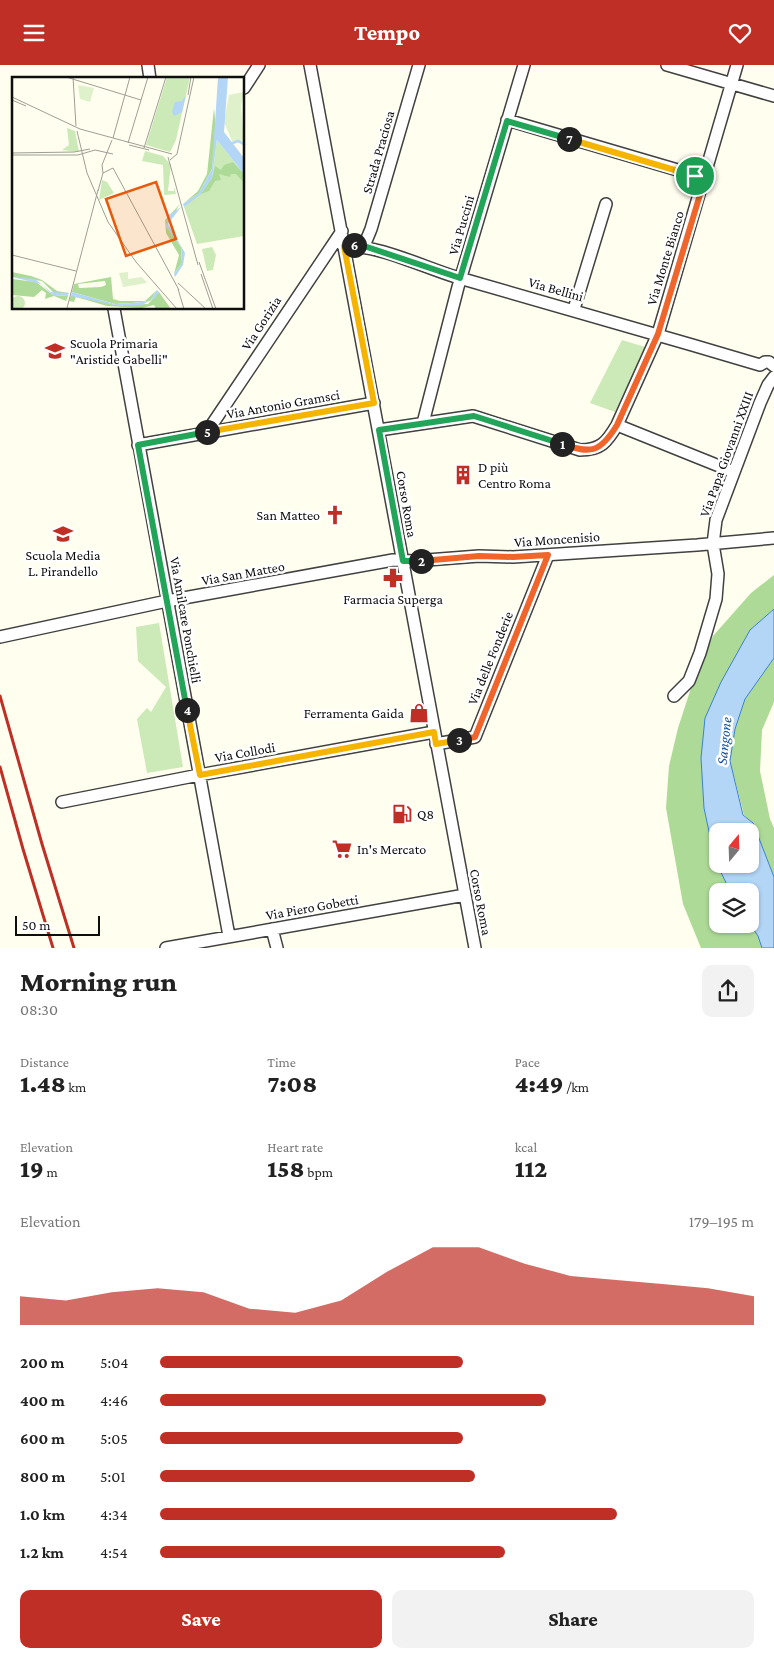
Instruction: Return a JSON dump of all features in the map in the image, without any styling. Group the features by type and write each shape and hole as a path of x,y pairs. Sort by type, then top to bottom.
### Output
{"street":[{"path":"245,86 259,65"},
{"name":"Corso Roma","path":"310,65 475,948"},
{"name":"Strada Praciosa","path":"364,246 371,229 419,65"},
{"name":"Via Puccini","path":"423,423 460,278 524,65"},
{"path":"666,65 774,96"},
{"name":"Via Monte Bianco","path":"379,430 474,416 580,450 596,449 609,439 658,334 738,65"},
{"path":"507,121 705,178"},
{"path":"574,309 606,203"},
{"name":"Via Gorizia","path":"208,432 342,231"},
{"name":"Via Bellini","path":"344,246 364,246 460,278 658,334 760,365 761,371 766,374 771,373 774,367"},
{"name":"Via Amilcare Ponchielli","path":"114,310 229,936"},
{"name":"Via Papa Giovanni XXIII","path":"713,544 716,520 760,403 774,377"},
{"name":"Via Antonio Gramsci","path":"138,445 374,403"},
{"path":"617,425 734,472"},
{"name":"Via Moncenisio","path":"403,561 479,556 548,555 774,538"},
{"path":"674,696 689,681 700,653 716,599 718,574 713,544"},
{"name":"Via delle Fonderie","path":"436,744 475,737 548,555"},
{"name":"Via San Matteo","path":"0,637 167,601 394,560 403,561"},
{"name":"Via Collodi","path":"62,803 200,775 434,732"},
{"name":"Via Piero Gobetti","path":"166,948 465,895"},
{"path":"272,929 277,948"}],"green space":[{"path":"622,340 645,347 615,412 590,403"},
{"path":"774,575 774,609 750,630 704,808 709,832 709,873 721,873 726,883 709,883 709,933 756,933 762,948 701,948 683,904 666,808 669,766 678,728 693,682 713,636 751,593"},
{"path":"159,623 183,767 147,773 137,719 147,708 151,712 166,687 138,661 136,627"},
{"path":"774,658 774,702 762,730 760,771 770,819 774,828 774,877 759,838 759,823 753,823 744,815 730,761 735,729 745,699"}],"water":[{"name":"Sangone","path":"774,609 774,658 745,699 735,729 730,761 743,815 753,823 709,823 709,832 704,808 701,758 705,718 721,682 750,630"},
{"path":"759,838 774,877 774,948 762,948 756,933 759,933 759,883 726,883 721,873 759,873"}],"railway":[{"path":"0,696 74,948"},
{"path":"0,767 53,948"}],"place":[{"name":"Scuola Primaria \"Aristide Gabelli\"","path":"55,351"},
{"name":"D più Centro Roma","path":"463,475"},
{"name":"San Matteo","path":"335,515"},
{"name":"Scuola Media L. Pirandello","path":"63,534"},
{"name":"Farmacia Superga","path":"393,578"},
{"name":"Ferramenta Gaida","path":"419,713"},
{"name":"Q8","path":"402,814"},
{"name":"In's Mercato","path":"342,849"}],"route":[{"path":"507,121 695,176 705,178 658,334 617,425 609,439 601,446 596,449 580,450 474,416 379,430 403,561 479,556 548,555 475,737 436,744 434,732 200,775 138,445 374,403 344,246 364,246 460,278 507,121"}]}
